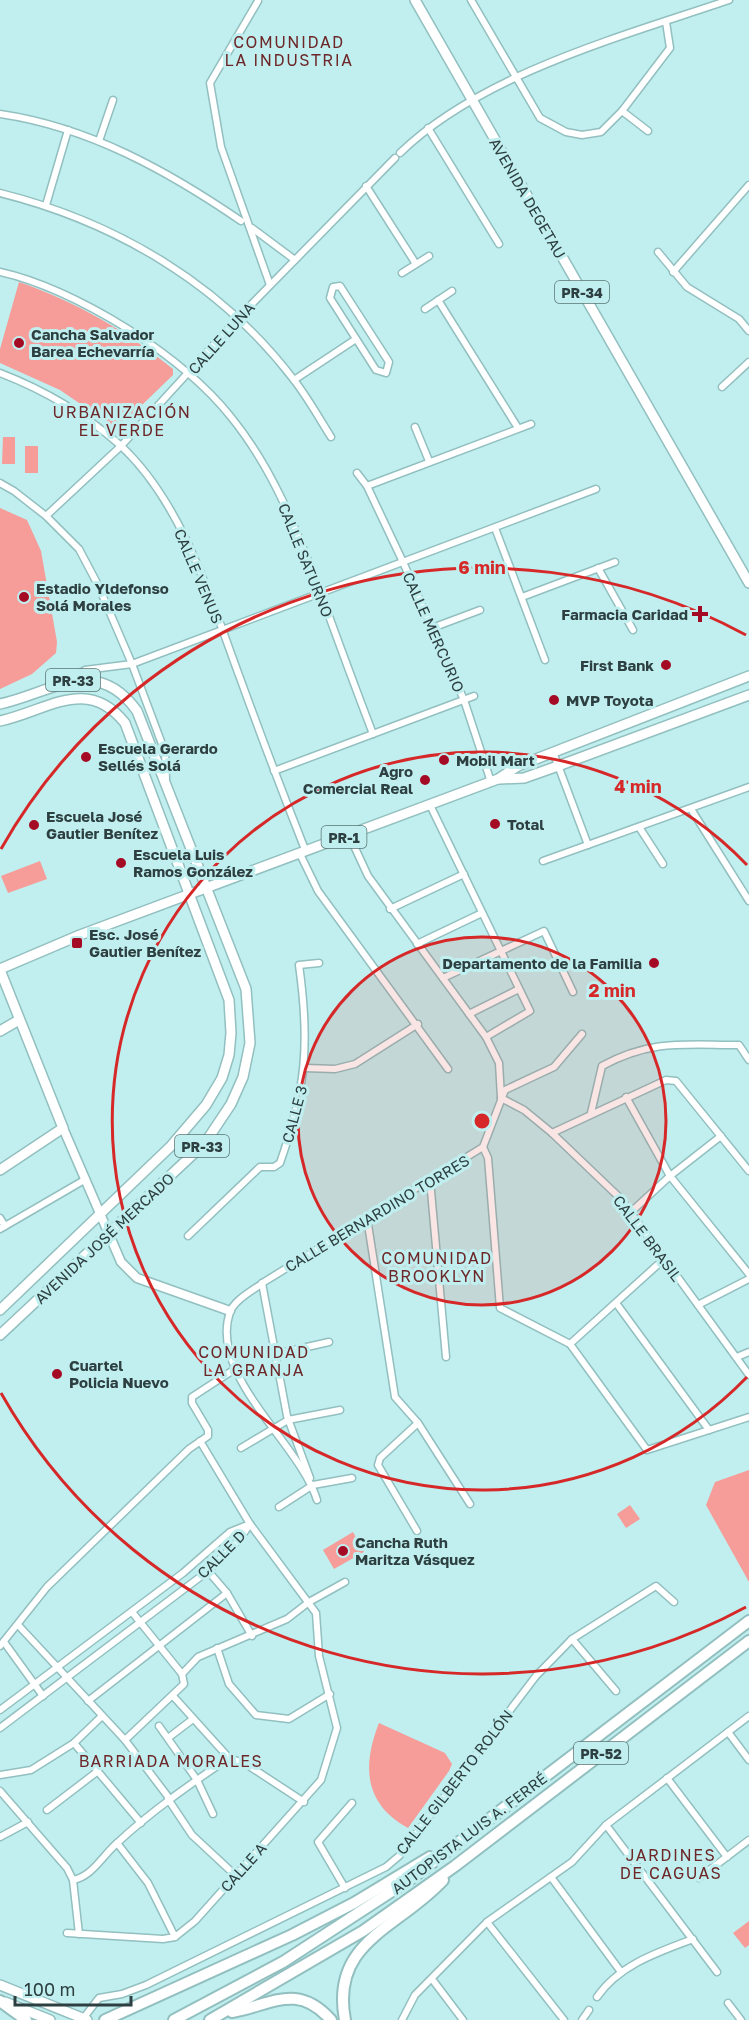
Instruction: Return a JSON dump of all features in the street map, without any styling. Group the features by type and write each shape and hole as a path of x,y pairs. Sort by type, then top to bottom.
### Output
{"highway":[{"name":"AUTOPISTA LUIS A. FERRÉ","path":"174,2020 324,1937 412,1878 749,1621"},
{"name":"AUTOPISTA LUIS A. FERRÉ","path":"210,2020 345,1942 455,1866 749,1641"},
{"path":"105,2020 292,1935 354,1903 469,1833"},
{"path":"345,2020 343,1981 354,1957 370,1941 431,1893 455,1866"},
{"path":"222,2013 269,2000 296,1998 315,2006 331,2020"},
{"path":"0,2000 26,2020"}],"main road":[{"name":"AVENIDA DEGETAU","path":"415,0 749,583"},
{"name":"PR-1","path":"63,1128 0,969 80,935 190,896 494,780 518,766 749,676"},
{"name":"AVENIDA JOSÉ MERCADO","path":"0,704 69,680 106,685 128,699 137,711 246,989 250,1042 243,1077 231,1104 205,1143 0,1335"},
{"name":"PR-1","path":"494,780 524,778 749,695"},
{"name":"AVENIDA JOSÉ MERCADO","path":"0,721 79,697 98,700 116,712 125,723 229,1000 231,1033 229,1055 222,1078 191,1125 0,1310"},
{"path":"0,1031 19,1020"},
{"path":"0,1170 63,1128"},
{"path":"0,1985 84,2019"},
{"path":"0,2000 50,2020"}],"street":[{"path":"471,0 540,118 566,132 582,135 601,132 622,111 670,48 666,22"},
{"name":"CALLE LUNA","path":"46,516 121,446 188,375 238,317 366,186 428,128 516,76 729,0"},
{"path":"258,1 210,83 221,147 270,285"},
{"path":"99,141 113,100"},
{"path":"622,111 648,131"},
{"path":"0,114 68,130 99,141 178,178 241,221"},
{"path":"428,128 499,243"},
{"path":"46,205 68,130"},
{"path":"673,272 749,185"},
{"path":"366,186 416,264"},
{"path":"0,193 46,205 137,244 186,275 238,317 294,380 332,437"},
{"path":"251,228 295,260"},
{"path":"658,252 687,287 739,319 749,330"},
{"path":"402,273 429,256"},
{"name":"CALLE SATURNO","path":"0,272 28,280 102,313 149,342 188,375 230,416 266,467 294,521 373,734"},
{"path":"340,286 344,290 390,362 386,373 376,370 356,339 330,298 333,287 340,286"},
{"path":"425,309 452,291"},
{"path":"438,300 518,428"},
{"path":"294,380 356,339"},
{"path":"722,387 749,363"},
{"name":"CALLE VENUS","path":"0,373 57,400 121,446 151,482 187,540 223,631 303,853"},
{"path":"367,486 531,424"},
{"path":"415,428 429,461"},
{"name":"CALLE MERCURIO","path":"357,473 367,486 403,562 464,700 494,780"},
{"path":"0,483 46,516 79,549 98,585 132,664 165,752 166,787"},
{"path":"69,680 86,670 132,664 596,489"},
{"path":"495,528 545,660"},
{"path":"522,597 615,562"},
{"path":"598,568 633,630"},
{"path":"432,628 480,610"},
{"path":"274,771 474,696"},
{"path":"553,752 588,845"},
{"path":"543,861 749,787"},
{"path":"430,805 530,1011 486,1037"},
{"path":"692,809 749,901"},
{"path":"639,827 663,864"},
{"path":"349,835 368,876 390,909 486,1037 499,1063 501,1098"},
{"path":"303,853 318,891 418,1024 448,1069"},
{"path":"390,909 464,874"},
{"path":"417,944 482,913"},
{"path":"443,978 544,931 573,992"},
{"name":"CALLE 3","path":"188,1236 260,1167 274,1167 280,1163 296,1117 305,1068 306,1016 299,966 319,963"},
{"path":"469,1014 519,989"},
{"path":"305,1068 335,1069 355,1064 418,1024"},
{"path":"501,1098 505,1090 554,1067 582,1034"},
{"path":"591,1113 602,1066 623,1055 653,1045 739,1046 749,1060"},
{"path":"552,1133 666,1080 676,1081 749,1172"},
{"path":"626,1097 670,1176 749,1274"},
{"name":"CALLE BRASIL","path":"501,1098 524,1110 552,1133 621,1198 749,1375"},
{"name":"CALLE BERNARDINO TORRES","path":"230,1311 238,1301 262,1283 483,1148 501,1098"},
{"path":"63,1128 108,1234 122,1262 136,1278 230,1311 229,1346 235,1369 270,1428 313,1485"},
{"path":"631,1212 670,1176 722,1136"},
{"path":"483,1148 488,1158 500,1308 570,1344 647,1450 749,1417"},
{"path":"0,1218 2,1228 86,1179"},
{"path":"430,1180 446,1358"},
{"path":"367,1218 395,1397 418,1423 470,1504"},
{"path":"570,1344 664,1259"},
{"path":"698,1305 749,1279"},
{"path":"262,1283 288,1420 317,1500"},
{"path":"616,1304 709,1430"},
{"path":"276,1354 329,1342"},
{"path":"737,1357 749,1352"},
{"path":"43,1696 2,1644 19,1626 47,1587 208,1436 208,1430 192,1402 192,1397 235,1369"},
{"path":"242,1448 270,1428 288,1420 340,1410"},
{"path":"417,1531 378,1465 380,1458 418,1423"},
{"name":"CALLE A","path":"175,1937 195,1921 304,1802 321,1780 337,1728 319,1656 316,1613 250,1524 200,1442"},
{"path":"279,1507 313,1485 352,1478"},
{"name":"CALLE D","path":"0,1728 208,1571 250,1524"},
{"name":"CALLE D","path":"0,1710 132,1612 230,1532 250,1524"},
{"path":"208,1571 227,1593 252,1636"},
{"path":"182,1674 198,1657 252,1636 287,1619 309,1602 345,1582"},
{"name":"CALLE GILBERTO ROLÓN","path":"84,2019 99,1998 122,1994 146,1985 373,1875 399,1856 536,1676 572,1639 656,1586 674,1602"},
{"path":"88,1701 227,1593"},
{"path":"125,1740 184,1683 182,1674 132,1612"},
{"path":"19,1626 125,1740 192,1834 236,1875"},
{"path":"572,1639 616,1692"},
{"path":"217,1648 229,1684 256,1715 290,1719 330,1694"},
{"path":"173,1696 229,1758 246,1764 304,1802"},
{"path":"0,1775 31,1770 74,1743 102,1716"},
{"path":"402,2020 415,1995 487,1922 572,1862 606,1825 749,1716"},
{"path":"168,1738 193,1719"},
{"path":"159,1726 197,1780 213,1814"},
{"path":"728,1732 749,1760"},
{"path":"74,1743 141,1823"},
{"path":"73,1880 86,1876 117,1843 169,1799 229,1758"},
{"path":"47,1810 98,1771"},
{"path":"667,1779 727,1857"},
{"path":"0,1791 57,1854 73,1880 79,1934"},
{"path":"345,1888 318,1842 352,1803"},
{"path":"0,1838 28,1822"},
{"path":"606,1825 717,1972"},
{"path":"699,1878 749,1840"},
{"path":"67,1933 163,1939 175,1937 148,1883 117,1843"},
{"path":"551,1877 621,1972"},
{"path":"487,1922 564,2020"},
{"path":"597,1997 621,1972 650,1956 693,1939"},
{"path":"432,1979 463,2020"},
{"path":"728,2003 741,2020"},
{"path":"582,2020 589,2010"}],"shaded area":[{"path":"19,282 81,308 119,330 173,369 173,375 117,429 60,390 0,363 0,349"},
{"path":"3,437 15,437 15,464 2,464"},
{"path":"25,446 38,446 38,473 25,473"},
{"name":"Estadio Yldefonso Solá Morales","path":"0,508 27,520 41,551 57,642 56,653 32,674 0,689"},
{"path":"40,861 47,879 8,893 1,876"},
{"path":"749,1470 749,1582 706,1505 715,1482"},
{"path":"630,1505 640,1519 626,1528 617,1514"},
{"name":"Cancha Ruth Maritza Vásquez","path":"353,1532 364,1552 334,1569 323,1550"},
{"path":"379,1723 445,1753 452,1764 408,1828 383,1808 375,1796 371,1783 370,1754"},
{"path":"749,1921 749,1945 745,1948 733,1933"}],"place":[{"name":"Cancha Salvador Barea Echevarría","path":"19,343"},
{"name":"Estadio Yldefonso Solá Morales","path":"24,597"},
{"name":"Farmacia Caridad","path":"700,614"},
{"name":"First Bank","path":"666,665"},
{"name":"MVP Toyota","path":"554,700"},
{"name":"Escuela Gerardo Sellés Solá","path":"86,757"},
{"name":"Mobil Mart","path":"444,760"},
{"name":"Agro Comercial Real","path":"425,780"},
{"name":"Total","path":"495,824"},
{"name":"Escuela José Gautier Benítez","path":"34,825"},
{"name":"Escuela Luis Ramos González","path":"121,863"},
{"name":"Esc. José Gautier Benítez","path":"77,943"},
{"name":"Departamento de la Familia","path":"654,963"},
{"name":"Cuartel Policia Nuevo","path":"57,1374"},
{"name":"Cancha Ruth Maritza Vásquez","path":"343,1551"}],"district":[{"name":"COMUNIDAD LA INDUSTRIA","path":"289,51"},
{"name":"URBANIZACIÓN EL VERDE","path":"122,421"},
{"name":"COMUNIDAD BROOKLYN","path":"437,1267"},
{"name":"COMUNIDAD LA GRANJA","path":"254,1361"},
{"name":"BARRIADA MORALES","path":"171,1761"},
{"name":"JARDINES DE CAGUAS","path":"671,1864"}]}
